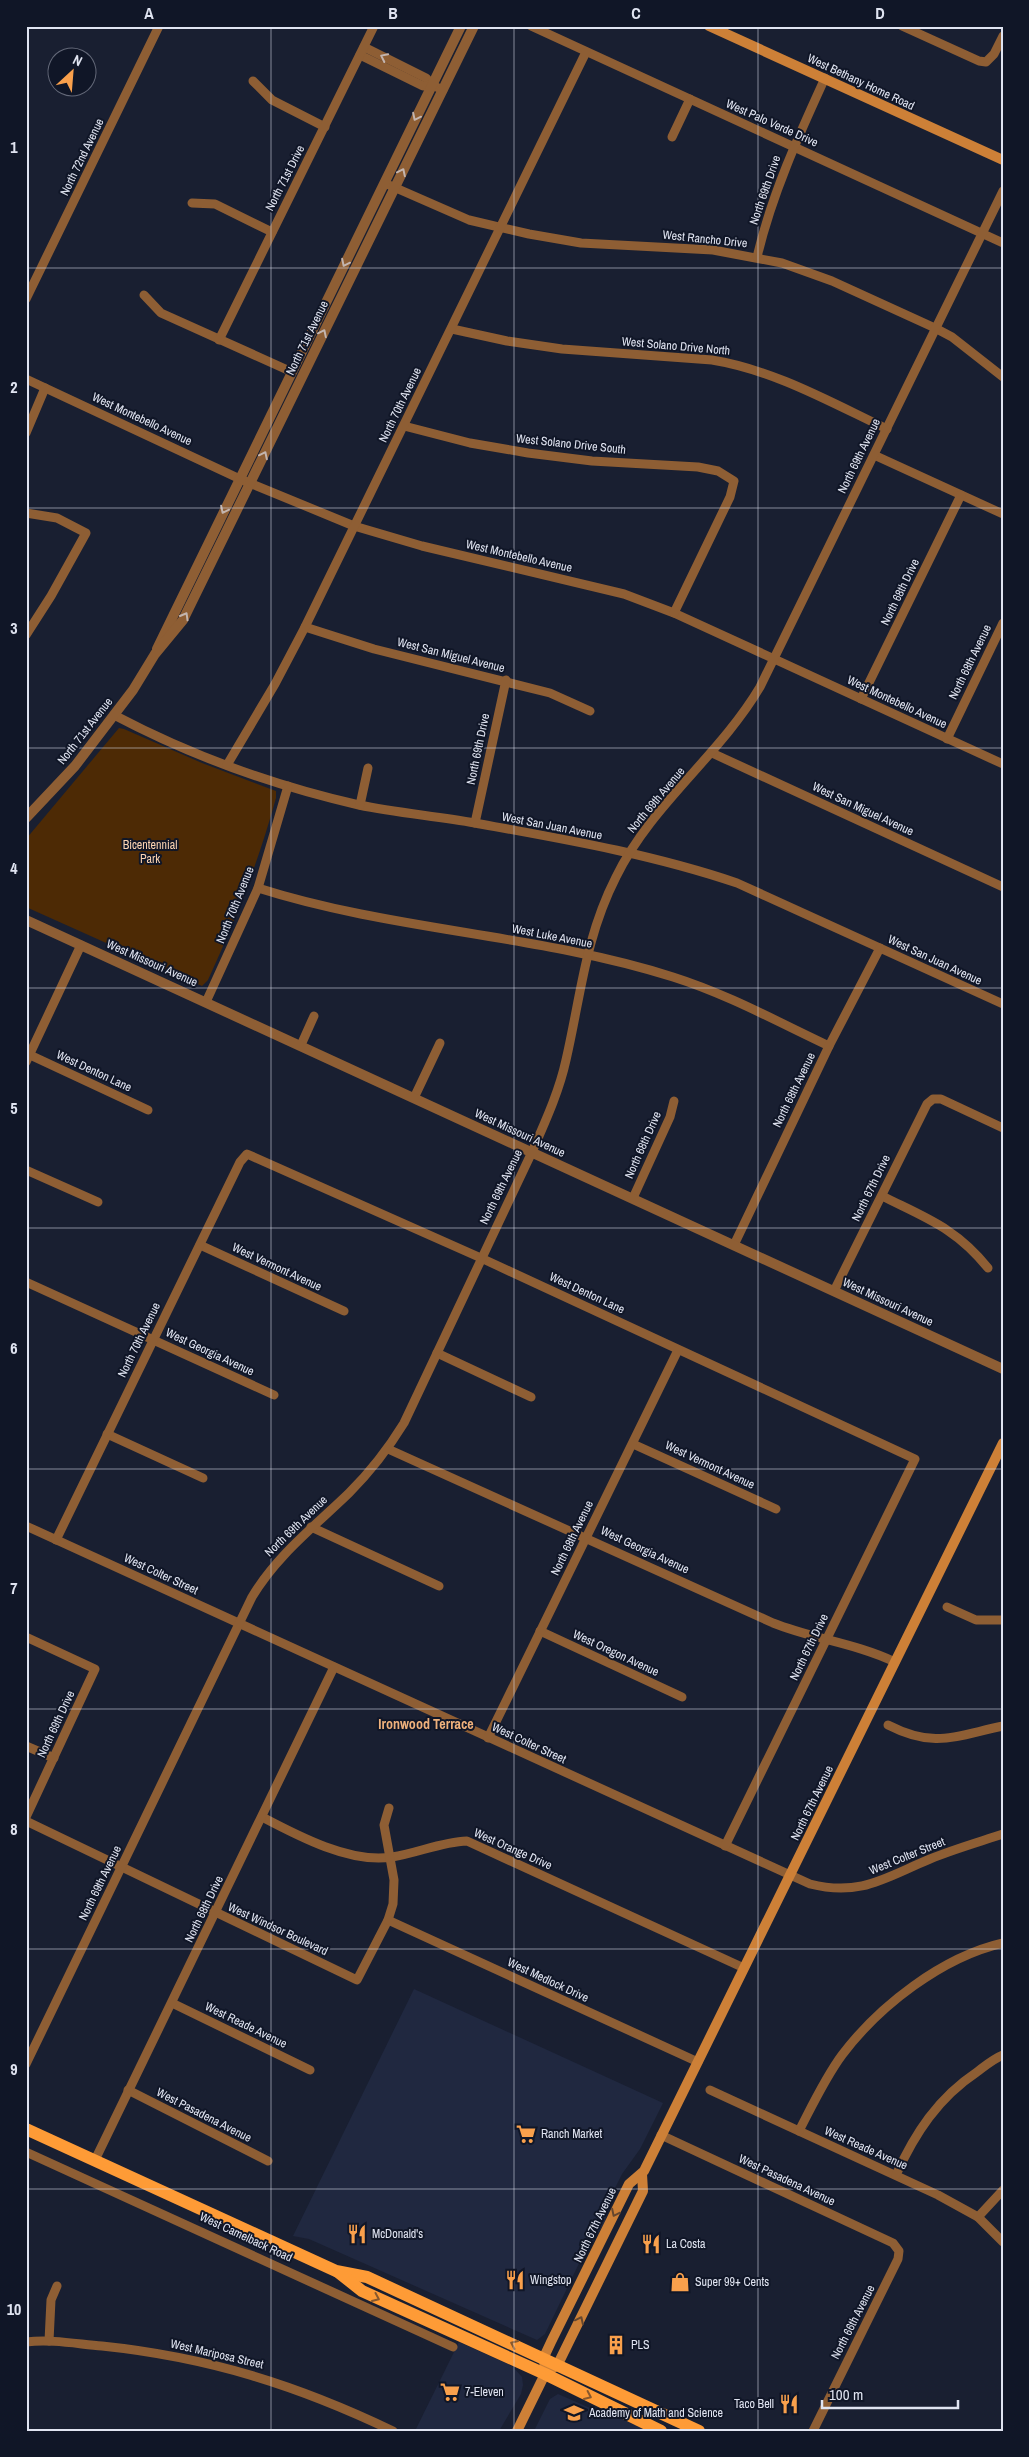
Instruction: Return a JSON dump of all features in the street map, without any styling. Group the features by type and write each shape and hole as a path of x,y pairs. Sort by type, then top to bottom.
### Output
{"main road":[{"name":"West Bethany Home Road","path":"709,26 1003,160"},
{"name":"North 67th Avenue","path":"545,2374 544,2357 629,2184 642,2174 1003,1443"},
{"name":"West Camelback Road","path":"26,2129 336,2270 367,2277 544,2357 700,2431"},
{"name":"North 67th Avenue","path":"517,2431 545,2374 558,2364 643,2191 642,2174"},
{"name":"West Camelback Road","path":"336,2270 362,2291 545,2374 660,2431"}],"street":[{"name":"North 72nd Avenue","path":"26,299 159,26"},
{"name":"North 71st Drive","path":"219,340 374,26"},
{"name":"North 71st Avenue","path":"26,818 75,766 114,715 155,654 183,620 302,377 432,85 461,26"},
{"name":"North 71st Avenue","path":"155,654 163,633 292,372 389,185 443,90 474,26"},
{"name":"West Palo Verde Drive","path":"531,26 983,232 1003,243"},
{"path":"902,26 979,61 986,62 994,54 1003,36"},
{"path":"362,51 403,71 426,78 432,85 443,90"},
{"name":"North 70th Avenue","path":"227,765 275,684 305,627 586,52"},
{"name":"North 69th Drive","path":"757,257 771,203 825,78"},
{"path":"253,81 272,100 325,127"},
{"path":"672,137 690,99"},
{"name":"West Rancho Drive","path":"389,185 455,215 500,228 581,242 697,248 757,257 782,263 822,277 952,337 1003,377"},
{"name":"North 69th Avenue","path":"26,2064 29,2052 121,1868 239,1624 270,1569 311,1527 350,1492 388,1449 404,1423 532,1152 559,1087 586,955 600,910 629,854 660,812 744,714 774,660 874,456 934,328 1003,191"},
{"path":"192,203 215,204 272,232"},
{"path":"144,296 161,313 219,340 247,350 302,377"},
{"name":"West Solano Drive North","path":"452,329 507,341 562,349 712,360 736,364 767,373 887,429"},
{"name":"West Montebello Avenue","path":"26,379 240,479 354,526 422,546 624,594 674,613 1003,764"},
{"path":"26,433 45,388"},
{"name":"West Solano Drive South","path":"404,426 470,444 528,454 592,461 698,467 718,471 734,481 730,497 674,613"},
{"path":"874,456 1003,514"},
{"name":"North 68th Drive","path":"861,700 961,495"},
{"path":"26,513 57,518 86,533 61,580 26,634"},
{"name":"North 68th Avenue","path":"947,739 1003,623"},
{"name":"West San Miguel Avenue","path":"305,627 374,649 506,680 550,693 590,711"},
{"name":"North 69th Drive","path":"475,823 506,680"},
{"name":"West San Juan Avenue","path":"114,715 170,742 227,765 288,786 360,805 475,823 680,864 737,883 1003,1004"},
{"name":"West San Miguel Avenue","path":"712,753 1003,887"},
{"path":"360,805 368,768"},
{"name":"North 70th Avenue","path":"206,1002 258,888 288,786"},
{"name":"West Luke Avenue","path":"258,888 290,898 366,915 586,955 673,977 700,986 830,1046"},
{"name":"West Missouri Avenue","path":"26,920 1003,1368"},
{"path":"28,1058 81,945"},
{"name":"North 68th Avenue","path":"734,1245 830,1046 880,948"},
{"path":"301,1046 314,1016"},
{"path":"414,1098 440,1043"},
{"name":"West Denton Lane","path":"28,1058 148,1110"},
{"name":"North 67th Drive","path":"834,1291 927,1104 933,1098 947,1102 1003,1128"},
{"name":"North 68th Drive","path":"633,1198 670,1117 674,1101"},
{"name":"North 70th Avenue","path":"56,1540 152,1339 240,1162 247,1154"},
{"name":"West Denton Lane","path":"247,1154 481,1258 915,1459"},
{"path":"26,1170 98,1202"},
{"path":"882,1196 958,1236 972,1248 988,1268"},
{"name":"West Vermont Avenue","path":"200,1245 344,1311"},
{"name":"West Georgia Avenue","path":"26,1282 274,1395"},
{"name":"North 68th Avenue","path":"488,1738 678,1350"},
{"path":"437,1353 532,1397"},
{"path":"107,1434 203,1478"},
{"name":"West Vermont Avenue","path":"633,1444 776,1509"},
{"name":"West Georgia Avenue","path":"388,1449 773,1623 792,1630 875,1652 895,1662"},
{"name":"North 67th Drive","path":"725,1846 915,1459"},
{"name":"West Colter Street","path":"26,1526 725,1846 823,1888 868,1885 880,1882 930,1859 1003,1834"},
{"path":"311,1527 439,1586"},
{"path":"947,1607 976,1620 1003,1620"},
{"name":"West Oregon Avenue","path":"540,1631 682,1697"},
{"name":"North 69th Drive","path":"26,1638 96,1669 26,1817"},
{"name":"North 68th Drive","path":"95,2160 334,1667"},
{"path":"888,1725 919,1738 945,1740 1003,1726"},
{"path":"26,1746 54,1758"},
{"path":"388,1920 393,1904 394,1880 384,1825 389,1808"},
{"name":"West Orange Drive","path":"262,1817 319,1844 351,1855 391,1858 449,1842 467,1841 744,1968"},
{"name":"West Windsor Boulevard","path":"26,1821 357,1980 388,1920"},
{"name":"West Medlock Drive","path":"388,1920 698,2062"},
{"path":"799,2131 841,2057 889,2006 930,1976 950,1965 1003,1943"},
{"name":"West Reade Avenue","path":"172,2003 310,2070"},
{"path":"896,2174 912,2141 935,2109 960,2083 1003,2055"},
{"name":"West Pasadena Avenue","path":"128,2090 268,2161"},
{"name":"West Reade Avenue","path":"710,2090 896,2174 978,2217 1003,2242"},
{"name":"West Pasadena Avenue","path":"661,2136 893,2243 900,2251"},
{"name":"West Camelback Road","path":"26,2152 453,2347"},
{"path":"978,2217 1003,2190"},
{"name":"North 66th Avenue","path":"813,2431 898,2260 900,2251"},
{"path":"48,2341 50,2300 57,2286"},
{"name":"West Mariposa Street","path":"26,2342 48,2341 172,2355 242,2372 318,2397 393,2431"}],"shaded area":[{"path":"414,1989 663,2103 640,2149 622,2174 611,2196 605,2223 585,2251 545,2334 537,2340 309,2239 293,2236"},
{"path":"459,2342 512,2366 522,2377 521,2394 499,2431 415,2431"},
{"name":"Academy of Math and Science","path":"558,2394 597,2411 614,2415 647,2431 534,2431 550,2399"}],"green space":[{"name":"Bicentennial Park","path":"119,728 202,763 276,791 276,798 269,822 246,891 208,980 202,986 26,907 26,839"}],"place":[{"name":"Ranch Market","path":"526,2134"},
{"name":"McDonald's","path":"357,2234"},
{"name":"La Costa","path":"651,2244"},
{"name":"Wingstop","path":"515,2280"},
{"name":"Super 99+ Cents","path":"680,2282"},
{"name":"PLS","path":"616,2345"},
{"name":"7-Eleven","path":"450,2392"},
{"name":"Taco Bell","path":"789,2404"},
{"name":"Academy of Math and Science","path":"574,2413"}],"district":[{"name":"Ironwood Terrace","path":"426,1724"}]}
